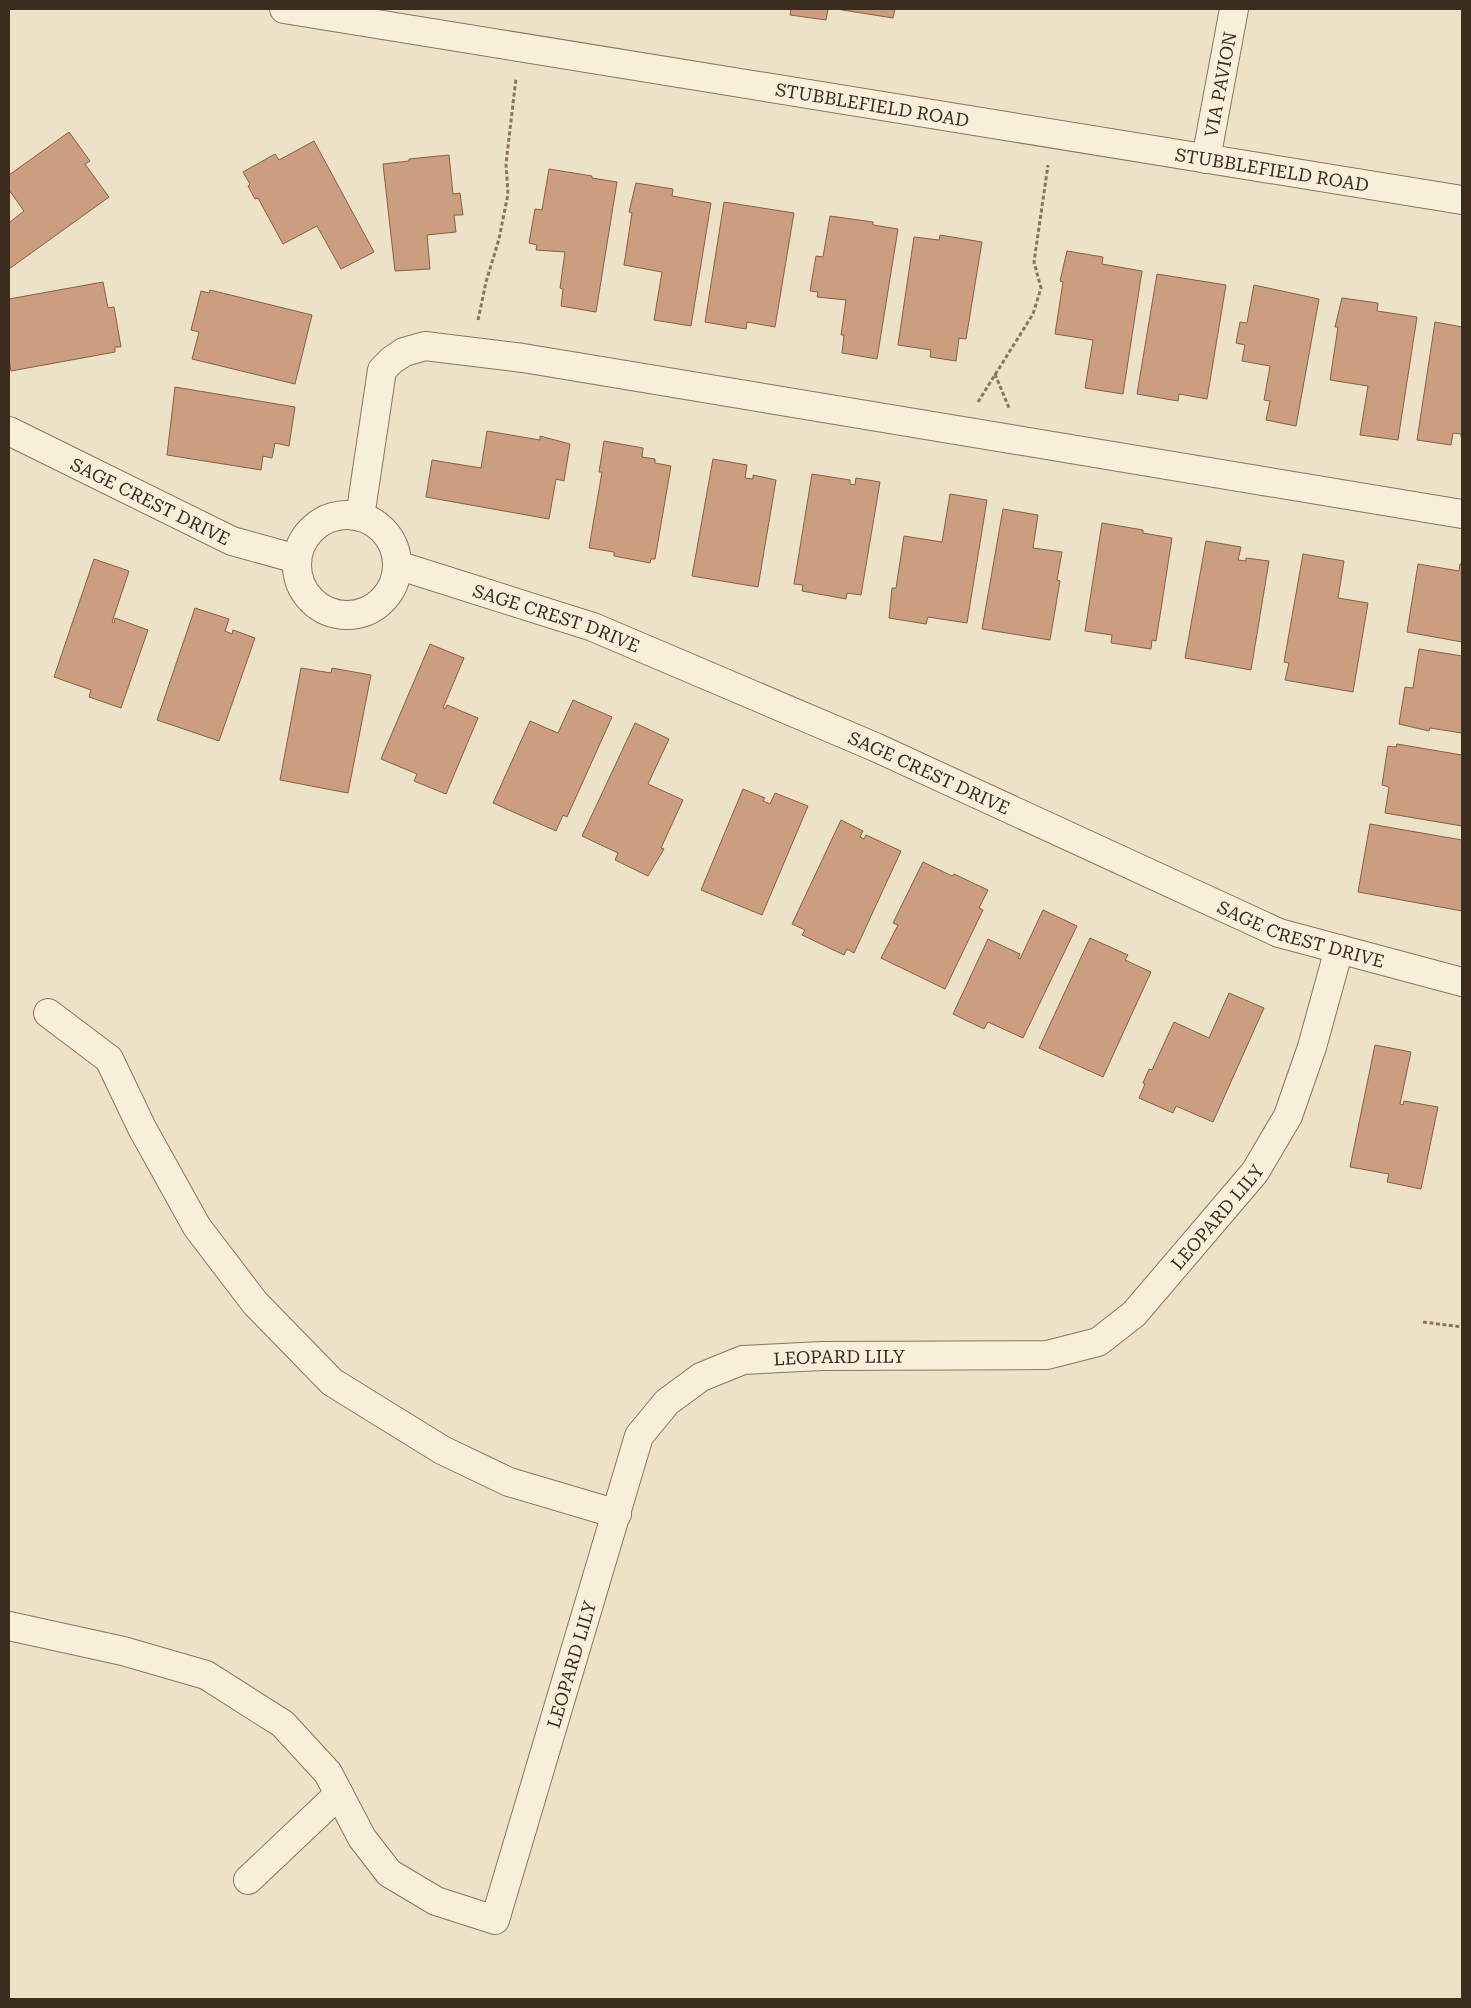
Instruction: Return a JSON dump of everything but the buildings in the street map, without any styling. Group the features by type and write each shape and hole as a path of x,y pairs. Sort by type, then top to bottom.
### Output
{"street":[{"name":"STUBBLEFIELD ROAD","path":"284,9 1462,200"},
{"name":"VIA PAVION","path":"1206,159 1234,9"},
{"path":"360,517 382,370 404,352 425,346 523,358 1462,514"},
{"name":"SAGE CREST DRIVE","path":"9,431 232,541 297,559"},
{"path":"339,516 360,517 375,524 387,534 394,549 397,564 394,580 387,595 375,606 360,613 344,614 328,611 314,603 304,591 298,575 297,559 301,544 309,532 320,523 339,516"},
{"name":"SAGE CREST DRIVE","path":"397,564 593,627 884,752 1280,933 1462,982"},
{"name":"LEOPARD LILY","path":"339,1794 362,1838 389,1873 436,1901 495,1920 639,1436 667,1402 701,1378 743,1360 822,1356 1047,1355 1098,1342 1134,1314 1256,1172 1288,1116 1312,1047 1339,949"},
{"path":"48,1012 108,1059 142,1128 197,1227 255,1303 332,1382 442,1450 509,1482 616,1514"},
{"path":"9,1626 123,1651 206,1675 283,1724 328,1773 339,1794 248,1880"}],"path":[{"path":"471,352 508,194 506,164 519,47"},
{"path":"962,431 994,374 1033,314 1036,306 1041,288 1034,262 1052,134"},
{"path":"1423,1322 1462,1327"}]}
